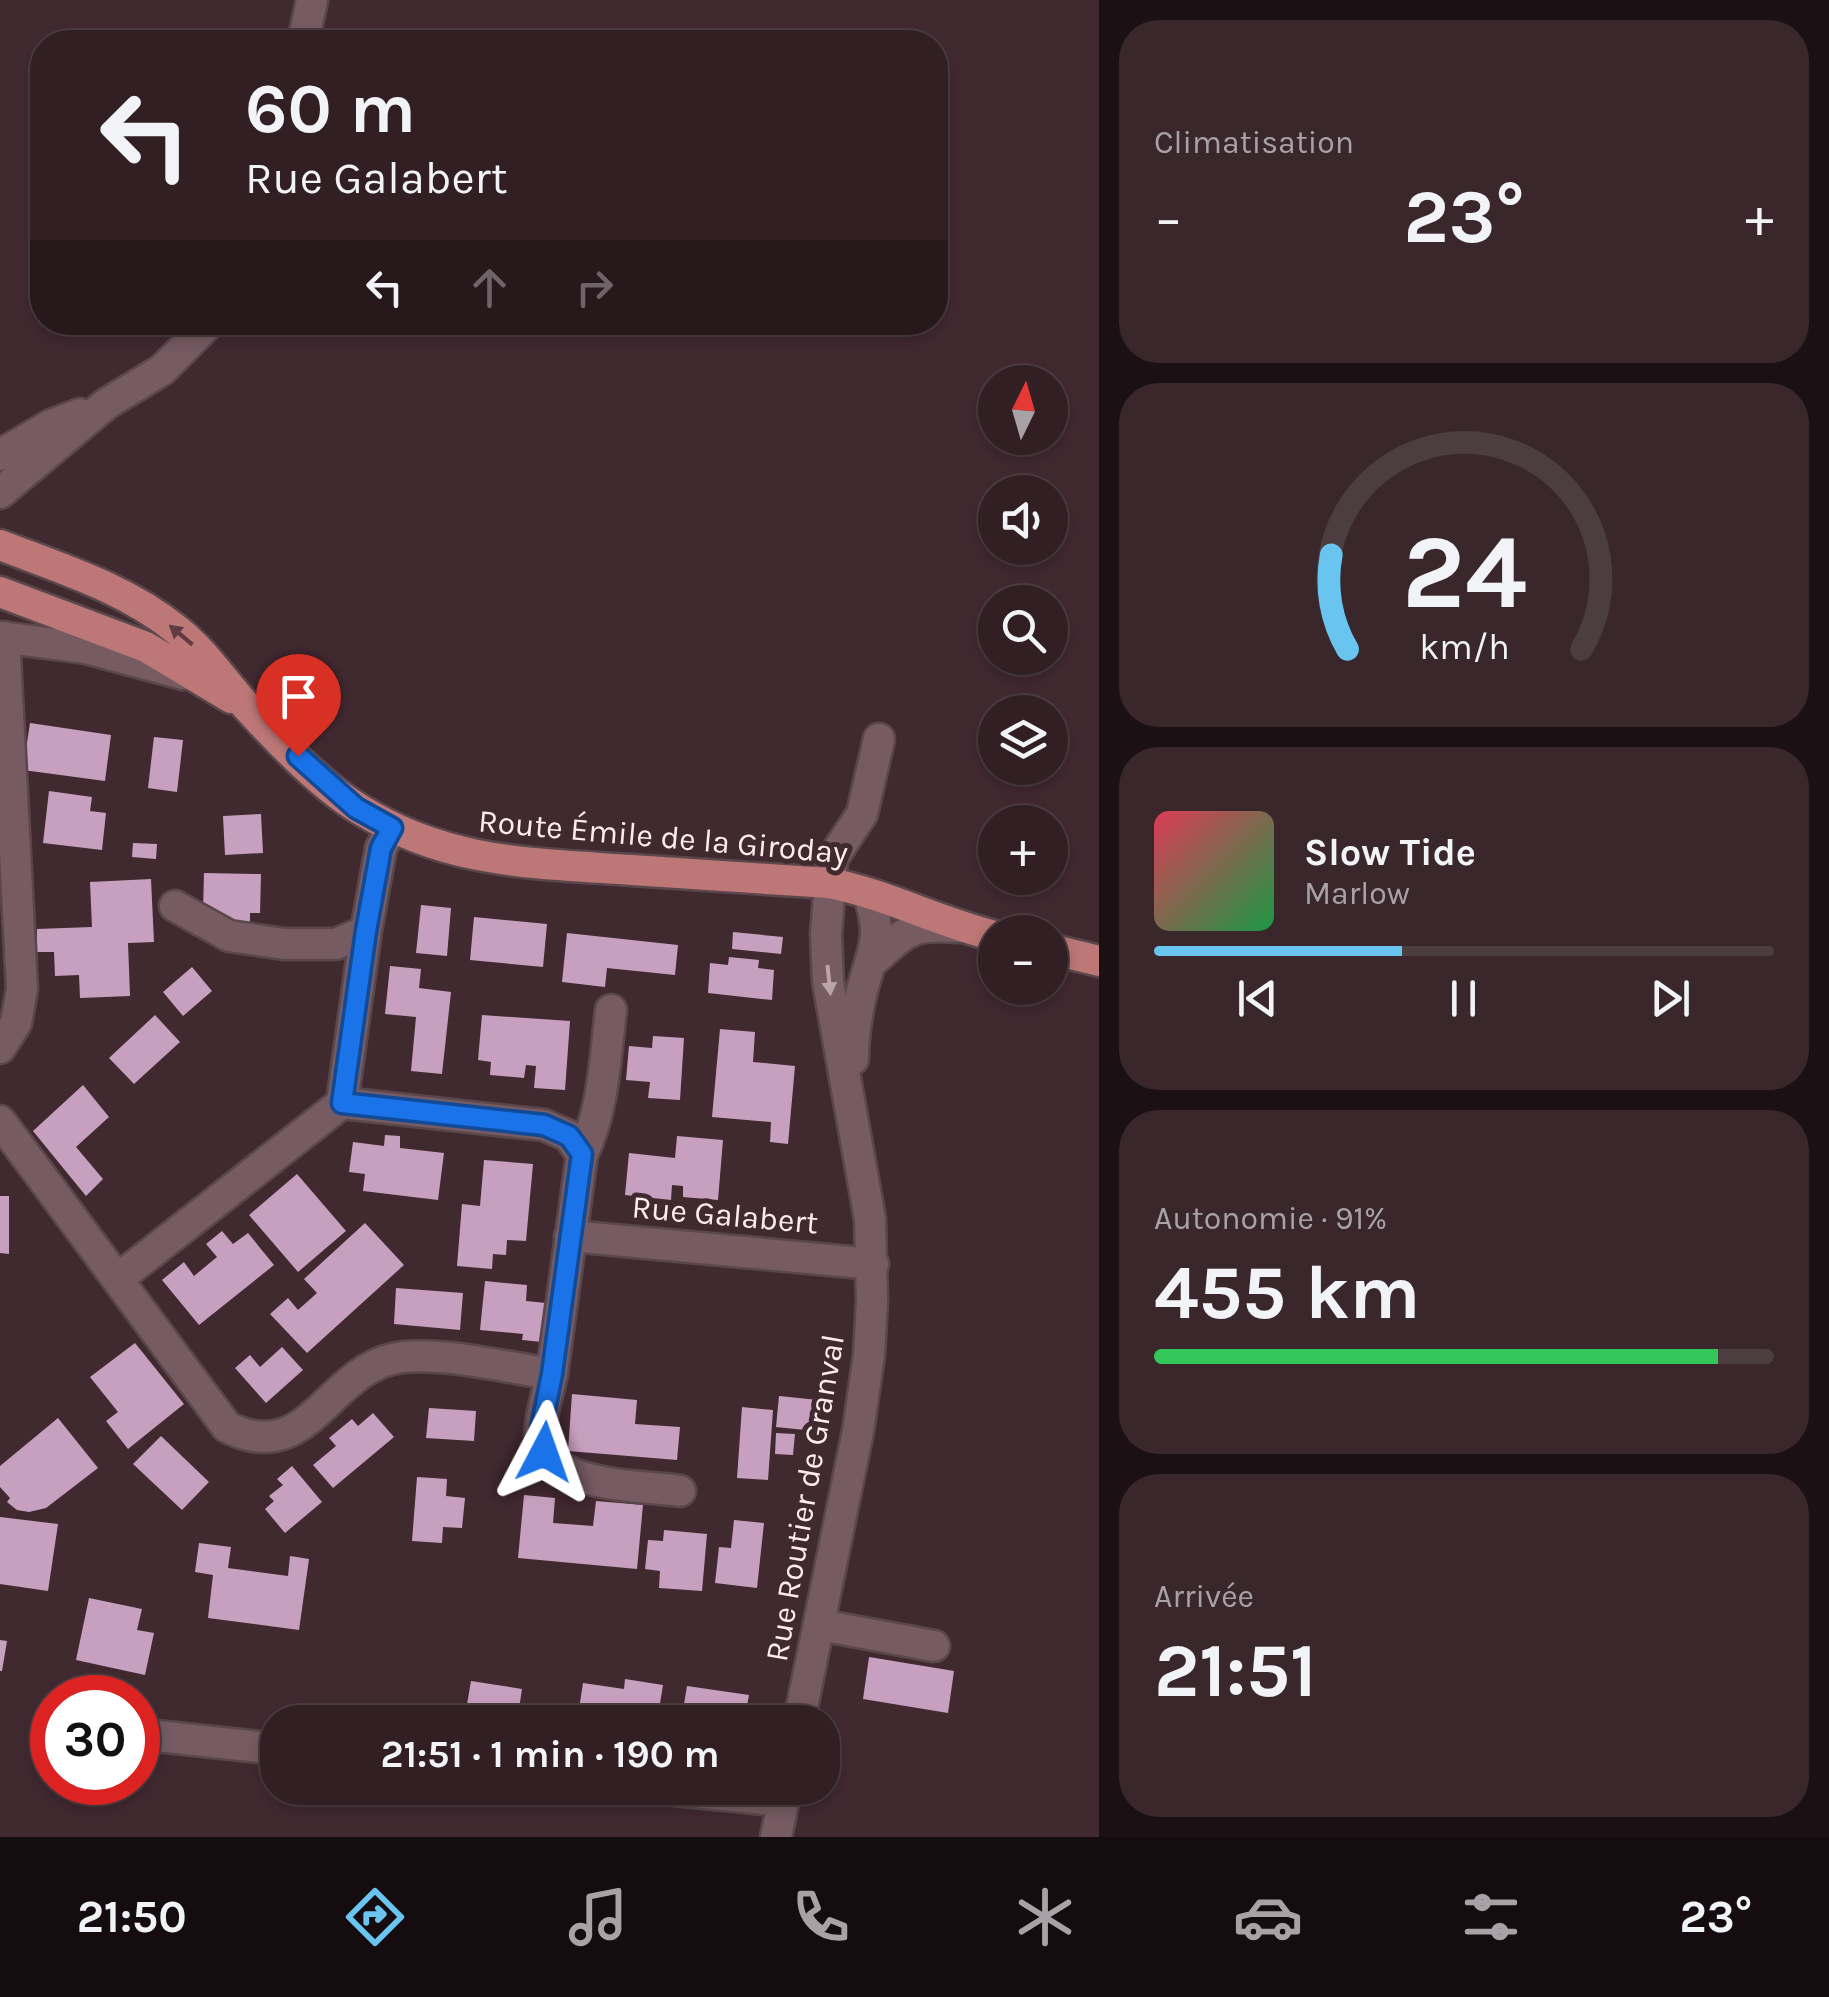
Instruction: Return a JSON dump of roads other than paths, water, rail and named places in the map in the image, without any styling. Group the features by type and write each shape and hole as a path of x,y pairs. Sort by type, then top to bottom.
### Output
{"main road":[{"name":"Route Émile de la Giroday","path":"0,545 118,590 177,630 215,665 246,707 324,782 356,808 392,828 472,856 829,883 978,932"},
{"name":"Route Émile de la Giroday","path":"0,592 146,647 246,707"},
{"path":"1068,953 1099,961"}],"street":[{"path":"306,30 312,0"},
{"path":"0,493 106,404 162,370 197,335"},
{"path":"0,455 51,425 106,404"},
{"path":"0,1048 16,1023 22,989 2,637"},
{"name":"Route Émile de la Giroday","path":"2,637 86,648 200,679"},
{"name":"Rue Routier de Granval","path":"803,1705 869,1355 873,1264 870,1219 828,982 826,934 832,860 862,814 879,739"},
{"path":"119,1278 342,1103 381,848 392,828"},
{"name":"Rue Routier de Granval","path":"852,1108 854,1033 862,990 874,960 877,917 868,893"},
{"path":"175,906 230,936 284,944 336,944 366,931"},
{"path":"874,960 908,930 926,925 959,927"},
{"path":"610,1010 600,1107 582,1154 540,1434 552,1465 580,1477 680,1490"},
{"path":"342,1103 544,1125 569,1136 582,1154"},
{"path":"0,1121 227,1426 244,1435 262,1438 298,1429 360,1374 392,1359 428,1356 552,1374"},
{"name":"Rue Galabert","path":"570,1236 873,1264"},
{"path":"820,1625 934,1646"},
{"path":"160,1736 260,1747"},
{"path":"776,1837 782,1805"}]}
